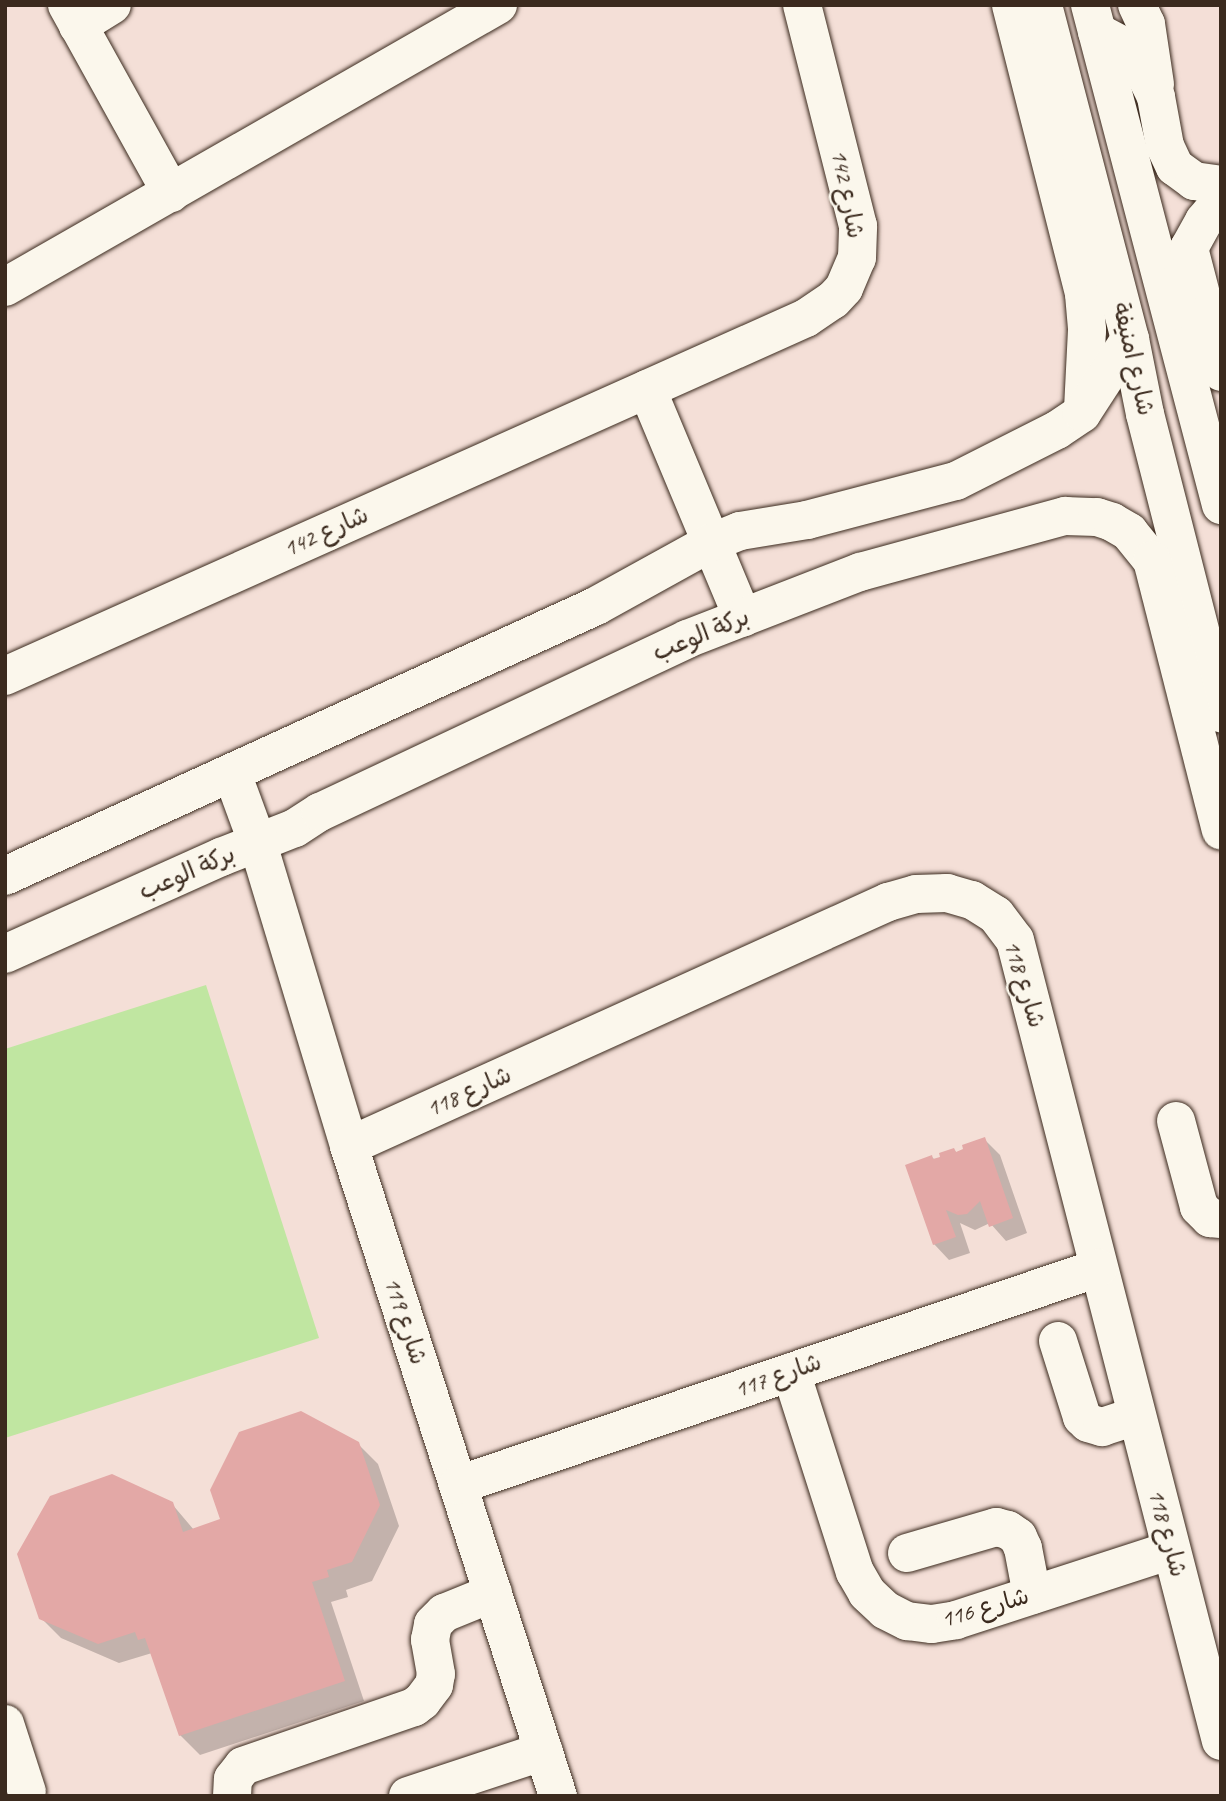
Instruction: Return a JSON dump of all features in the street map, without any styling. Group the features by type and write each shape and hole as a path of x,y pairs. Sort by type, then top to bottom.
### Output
{"street":[{"path":"112,5 72,15 171,193"},
{"path":"5,287 498,5"},
{"name":"شارع 142","path":"5,676 821,310 839,294 852,274 857,258 858,226 803,5"},
{"path":"1012,5 1084,294 1087,330 1082,413"},
{"name":"شارع امنيفة","path":"1043,5 1130,338 1145,414 1221,713"},
{"path":"1137,5 1146,24 1152,50 1156,97 1165,146 1175,167 1194,181 1221,185"},
{"path":"1093,18 1133,56 1156,97"},
{"name":"شارع امنيفة","path":"1093,18 1221,505"},
{"path":"1172,316 1189,248 1204,221 1221,201"},
{"path":"1189,248 1221,372"},
{"path":"5,876 607,601 710,543 740,531 807,520 956,481 1057,430 1082,413 1130,338"},
{"path":"647,389 743,618"},
{"name":"بركة الوعب","path":"5,954 221,857 258,844 652,655 860,572 1049,520 1081,515 1112,522 1135,538 1152,560 1221,830"},
{"name":"شارع 119","path":"232,773 258,844 349,1146 558,1796"},
{"name":"شارع 118","path":"349,1146 888,902 916,894 947,893 972,900 996,915 1015,940 1221,1741"},
{"path":"1176,1121 1199,1207 1210,1218 1221,1219"},
{"name":"شارع 117","path":"458,1485 1098,1268"},
{"path":"1058,1341 1082,1417 1088,1423 1102,1427 1136,1416"},
{"name":"شارع 116","path":"791,1372 855,1572 867,1593 885,1610 908,1621 932,1624 956,1620 1171,1550"},
{"path":"907,1553 996,1527 1008,1530 1017,1537 1023,1548 1032,1595"},
{"path":"232,1796 233,1779 243,1766 414,1707 422,1701 434,1685 436,1674 430,1632 433,1624 444,1613 493,1593"},
{"path":"7,1733 27,1792"},
{"path":"408,1796 544,1751"}],"green space":[{"path":"206,985 319,1338 5,1438 5,1049"}],"building":[{"path":"985,1137 1013,1218 989,1227 980,1201 967,1214 958,1215 946,1210 956,1237 933,1245 905,1165 932,1155 933,1159 940,1157 939,1153 954,1148 956,1152 963,1149 962,1145"},
{"path":"301,1411 359,1442 380,1505 352,1562 327,1570 329,1577 312,1582 345,1681 179,1736 145,1638 138,1640 135,1632 98,1644 39,1619 17,1554 50,1496 112,1474 173,1502 183,1532 220,1519 210,1490 239,1432"}]}
